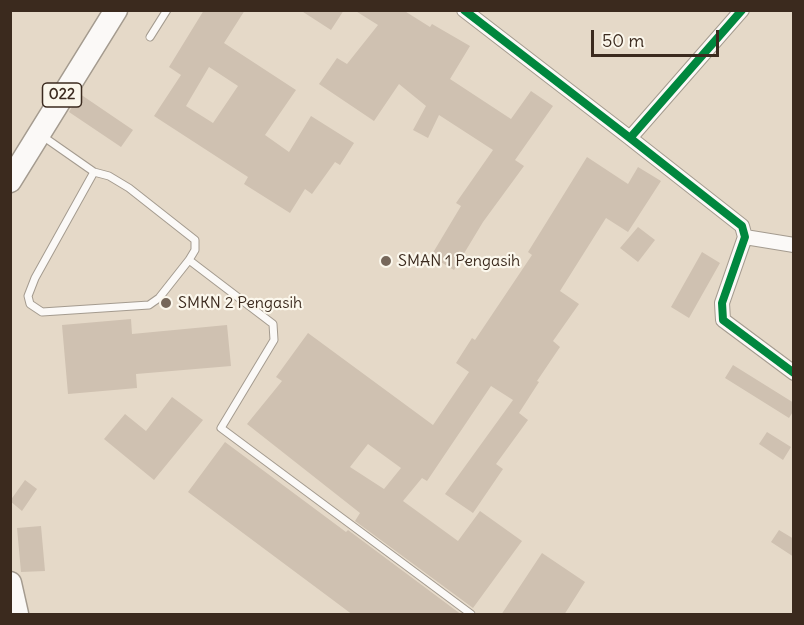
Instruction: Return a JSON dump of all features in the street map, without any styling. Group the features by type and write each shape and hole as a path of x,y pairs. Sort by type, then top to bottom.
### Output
{"main road":[{"name":"022","path":"10,180 116,10"},
{"path":"10,583 17,615"}],"street":[{"path":"464,10 742,226 745,237 722,303 723,320 794,373"},
{"path":"630,138 742,10"},
{"path":"745,237 794,245"}],"lane":[{"path":"150,37 167,10"},
{"path":"39,133 94,172 109,176 129,188 195,240 195,250 189,260 159,298 148,305 42,312 30,304 28,296 34,278 94,172"},
{"path":"189,260 273,324 274,340 221,428 471,615"}],"building":[{"path":"204,10 245,10 224,43 296,90 265,135 289,152 311,116 354,143 340,165 335,162 312,194 305,189 290,213 244,184 248,177 154,116 181,75 169,67","holes":["209,67 238,86 213,123 186,106"]},
{"path":"300,10 344,10 331,30"},
{"path":"354,10 403,10 430,27 432,24 470,46 450,79 511,119 531,91 553,106 515,160 524,166 483,222 454,270 431,256 461,206 456,203 493,150 439,115 428,138 413,130 426,106 399,84 374,121 319,84 337,58 347,64 378,25"},
{"path":"80,94 133,130 121,147 69,112"},
{"path":"587,157 628,184 638,167 661,181 628,232 606,218 560,291 579,304 553,341 560,347 519,413 528,420 496,464 503,469 473,513 445,494 513,400 491,386 427,481 422,478 403,501 458,541 480,511 522,541 473,608 355,521 360,513 247,424 282,381 276,377 308,333 433,425 469,372 456,363 472,338 475,340 532,255 528,252","holes":["368,444 401,468 384,489 350,467"]},
{"path":"638,227 655,240 638,262 620,248"},
{"path":"702,252 720,263 689,318 671,307"},
{"path":"131,319 132,334 227,325 231,366 136,374 137,388 68,394 62,325"},
{"path":"733,365 794,403 794,410 789,418 725,378"},
{"path":"172,397 203,420 154,480 104,439 125,414 146,431"},
{"path":"767,432 791,447 783,460 759,444"},
{"path":"225,442 462,615 353,615 188,492"},
{"path":"25,480 37,489 22,511 10,501"},
{"path":"41,526 45,571 21,572 17,528"},
{"path":"779,530 794,539 794,557 771,542"},
{"path":"542,553 585,582 564,615 501,615"}],"cycle path":[{"path":"464,10 630,138 742,10"},
{"path":"630,138 742,226 745,237 722,303 723,320 794,373"}],"place":[{"name":"SMAN 1 Pengasih","path":"386,261"},
{"name":"SMKN 2 Pengasih","path":"166,303"}]}
